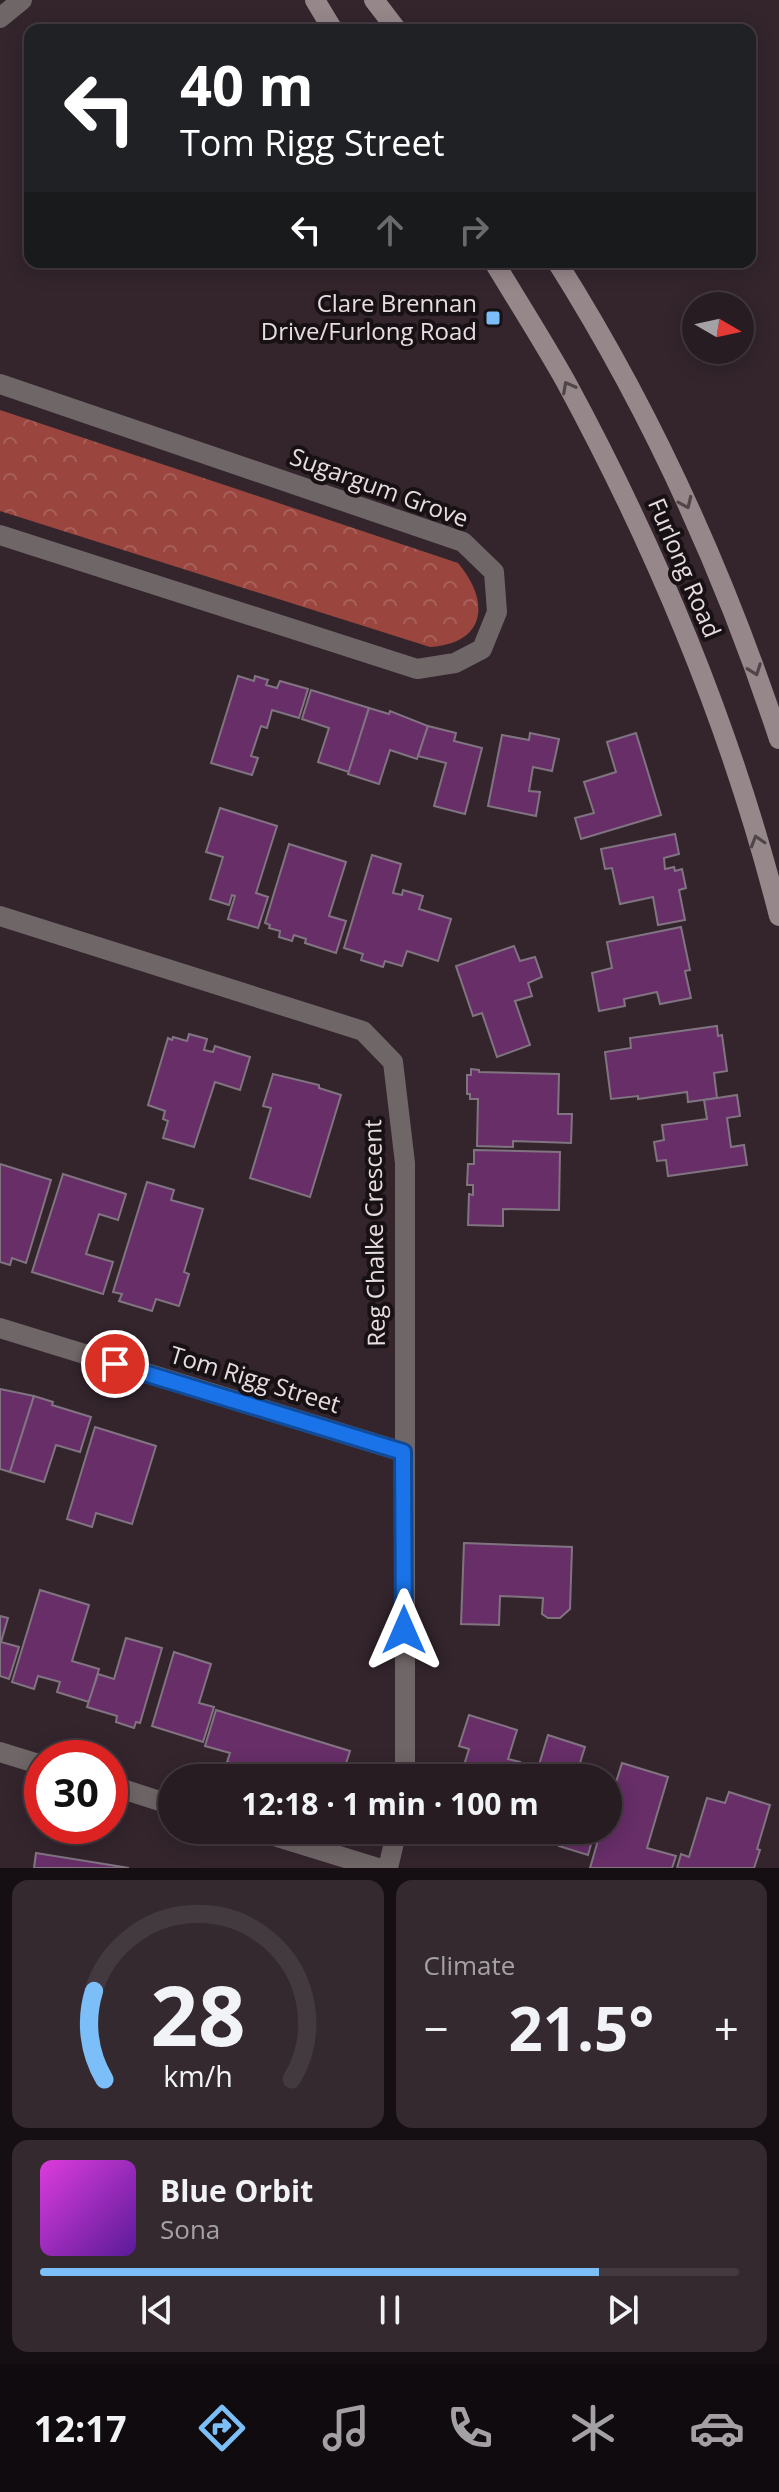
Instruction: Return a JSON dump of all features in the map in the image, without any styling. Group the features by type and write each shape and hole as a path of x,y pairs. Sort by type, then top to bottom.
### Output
{"main road":[{"path":"315,0 329,24"},
{"path":"374,0 392,24"},
{"name":"Furlong Road","path":"498,268 564,379 645,540 731,754 779,916"},
{"name":"Furlong Road","path":"560,268 654,432 730,601 779,739"}],"street":[{"path":"0,18 22,0"},
{"name":"Sugargum Grove","path":"0,384 463,542 494,572 497,612 482,649 455,663 417,669 0,535"},
{"name":"Reg Chalke Crescent","path":"0,916 363,1031 393,1062 405,1163 405,1764"},
{"name":"Tom Rigg Street","path":"0,1328 403,1452"},
{"path":"0,1752 24,1759"},
{"path":"128,1791 158,1800"},
{"path":"300,1844 378,1868"},
{"path":"388,1868 394,1844"}],"green space":[{"path":"0,410 458,563 475,592 477,618 463,638 430,647 0,511"}],"building":[{"path":"238,676 254,681 255,676 268,680 266,685 277,688 280,681 308,689 299,718 272,710 267,728 261,726 251,756 258,758 252,775 211,763"},
{"path":"311,690 369,708 349,772 318,762 329,728 302,719"},
{"path":"369,708 389,714 390,711 428,726 417,759 390,750 379,784 348,774"},
{"path":"428,726 456,733 454,741 482,748 465,814 434,806 446,763 418,756"},
{"path":"530,733 559,739 552,771 533,767 529,791 540,792 536,816 488,806 502,735 529,740"},
{"path":"636,733 661,815 581,839 575,818 594,813 584,782 616,772 607,742"},
{"path":"220,808 277,826 256,893 268,897 258,928 228,919 235,896 232,895 229,905 210,899 223,857 206,852"},
{"path":"675,834 679,854 664,858 665,869 682,869 686,888 679,890 685,920 658,925 653,897 620,904 612,868 605,869 601,849"},
{"path":"289,844 346,862 329,916 346,921 336,953 305,943 306,939 294,935 292,941 279,937 280,931 269,928 270,925 265,923"},
{"path":"372,855 401,864 393,893 402,895 403,890 423,896 419,909 451,919 438,961 407,951 402,966 385,961 383,967 361,960 363,954 344,948"},
{"path":"681,927 690,970 685,971 691,998 660,1004 657,992 624,999 625,1006 599,1011 592,973 612,968 607,942"},
{"path":"514,946 520,961 535,957 542,977 528,983 532,996 515,1001 530,1045 497,1057 482,1013 473,1016 456,966"},
{"path":"717,1026 718,1036 722,1035 727,1071 714,1073 717,1098 688,1102 687,1092 638,1099 638,1096 611,1099 605,1052 631,1048 630,1038"},
{"path":"189,1034 207,1039 204,1050 213,1052 215,1046 250,1057 240,1090 215,1082 194,1147 163,1138 168,1121 163,1119 165,1111 148,1105 168,1038 187,1041"},
{"path":"471,1069 479,1072 559,1074 558,1114 572,1114 571,1143 513,1141 513,1147 477,1146 478,1099 470,1099 470,1094 467,1094 467,1075 471,1075"},
{"path":"273,1074 319,1085 319,1088 341,1095 310,1197 250,1178 271,1108 263,1106"},
{"path":"737,1095 740,1116 727,1118 731,1147 744,1145 747,1165 668,1176 666,1160 657,1161 654,1142 664,1140 662,1125 707,1119 704,1100"},
{"path":"474,1150 560,1152 559,1210 503,1209 503,1226 468,1225 469,1194 473,1195 473,1185 467,1185 468,1164 474,1164"},
{"path":"0,1164 51,1180 26,1263 12,1258 10,1265 0,1262"},
{"path":"63,1174 126,1194 118,1220 99,1214 86,1254 113,1262 103,1294 32,1272"},
{"path":"147,1182 174,1190 171,1200 203,1209 184,1272 189,1274 179,1306 156,1299 152,1311 119,1301 122,1294 113,1292"},
{"path":"0,1389 34,1396 10,1472 0,1469"},
{"path":"34,1396 91,1417 80,1452 56,1445 44,1482 10,1472"},
{"path":"95,1427 156,1446 132,1524 96,1513 92,1527 67,1519"},
{"path":"464,1543 572,1547 570,1609 560,1618 548,1618 542,1614 543,1598 500,1596 499,1625 461,1624"},
{"path":"40,1590 89,1605 72,1661 99,1669 89,1702 57,1692 60,1682 38,1676 34,1689 12,1682"},
{"path":"0,1616 8,1618 1,1642 19,1647 9,1679 0,1676"},
{"path":"126,1638 162,1648 140,1723 136,1722 134,1728 116,1722 117,1716 87,1707 98,1674 114,1679"},
{"path":"174,1652 211,1664 199,1703 214,1707 203,1742 152,1726"},
{"path":"216,1710 350,1751 346,1764 234,1764 227,1762 230,1753 205,1746"},
{"path":"469,1715 517,1730 508,1759 520,1762 464,1764 469,1749 459,1746"},
{"path":"548,1735 585,1747 580,1764 539,1764"},
{"path":"622,1764 668,1777 647,1848 676,1856 672,1868 590,1868 597,1844 622,1844"},
{"path":"729,1792 770,1805 754,1868 677,1868 681,1854 689,1857 707,1798 725,1803"},
{"path":"560,1844 591,1844 588,1855"},
{"path":"36,1853 129,1868 34,1868"}],"place":[{"name":"Clare Brennan Drive/Furlong Road","path":"493,318"}],"route":[{"path":"115,1364 403,1452 404,1630"}]}
